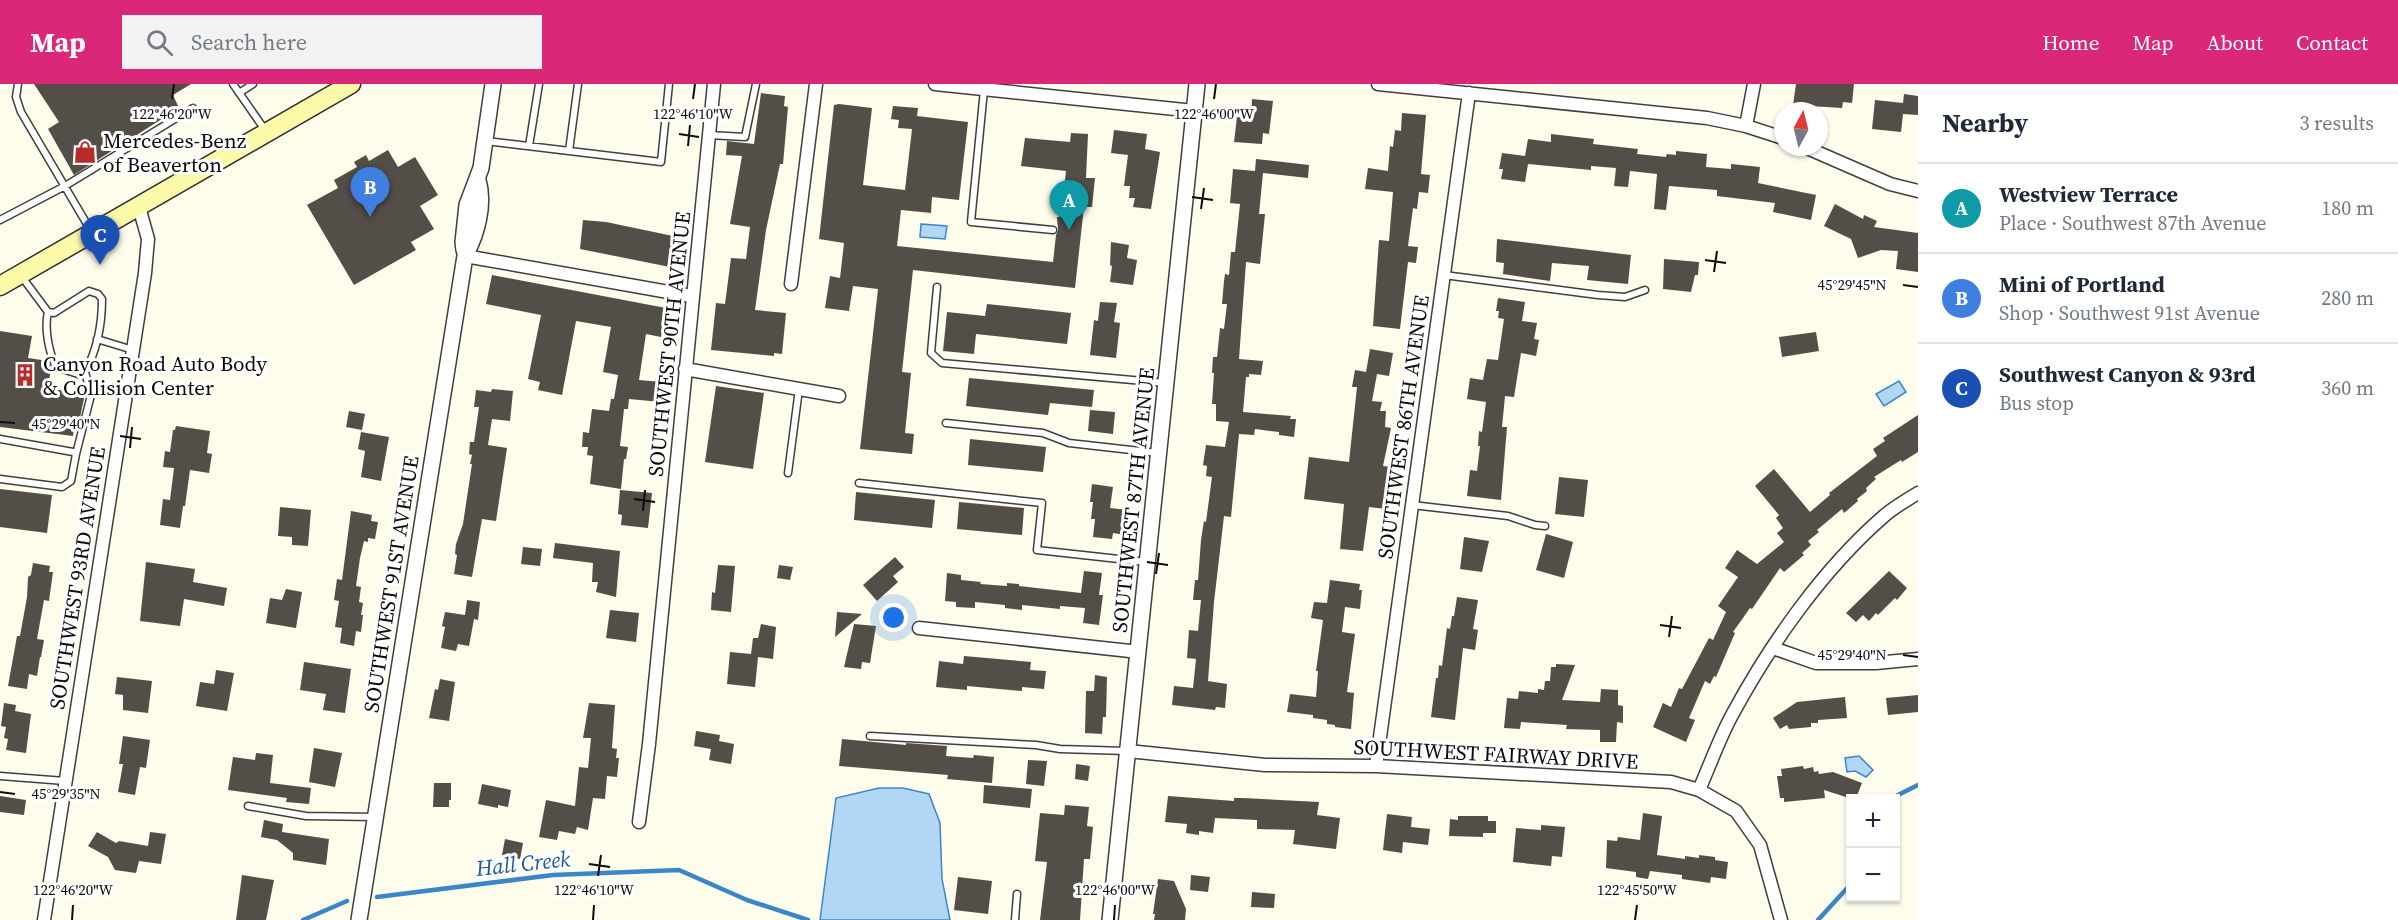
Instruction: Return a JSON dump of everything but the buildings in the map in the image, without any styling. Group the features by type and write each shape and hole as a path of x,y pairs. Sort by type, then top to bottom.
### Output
{"main road":[{"path":"0,286 351,84"}],"street":[{"name":"SOUTHWEST 91ST AVENUE","path":"359,920 465,256 463,242 467,205 472,189 478,180 493,84"},
{"name":"SOUTHWEST 90TH AVENUE","path":"639,822 714,84"},
{"path":"791,284 816,84"},
{"path":"934,84 1194,111"},
{"name":"SOUTHWEST 87TH AVENUE","path":"1110,920 1197,84"},
{"path":"1378,84 1707,118 1746,126 1774,135"},
{"path":"1746,126 1754,84"},
{"name":"SOUTHWEST 86TH AVENUE","path":"1376,766 1469,93"},
{"path":"1826,156 1890,184 1918,191"},
{"name":"SOUTHWEST 93RD AVENUE","path":"44,920 133,350 148,239 139,207"},
{"path":"465,256 692,296"},
{"path":"685,369 839,396"},
{"path":"1699,790 1732,715 1773,648 1810,595 1849,548 1886,514 1918,493"},
{"path":"919,628 1139,652"},
{"path":"1773,648 1815,663 1876,663 1918,659"},
{"name":"SOUTHWEST FAIRWAY DRIVE","path":"1128,751 1265,765 1376,766 1671,782 1699,790 1736,811 1760,845 1780,920"}],"lane":[{"path":"18,84 16,98 21,112 93,234"},
{"path":"233,84 267,133"},
{"path":"239,93 253,84"},
{"path":"529,146 539,84"},
{"path":"569,151 578,84"},
{"path":"485,141 661,162 669,84"},
{"path":"709,135 745,137 756,84"},
{"path":"984,89 971,222 1053,230"},
{"path":"0,220 65,186 194,108"},
{"path":"21,274 48,312 50,348 56,368 78,374 85,372 92,360 97,339 102,302 98,294 89,291 54,312 48,312"},
{"path":"1444,275 1598,295 1625,297 1645,290"},
{"path":"937,287 931,353 942,363 1167,384"},
{"path":"97,339 133,350"},
{"path":"0,479 62,487 71,481 91,395 85,372"},
{"path":"788,473 799,389"},
{"path":"946,423 1043,433 1069,442 1160,453"},
{"path":"0,439 76,454"},
{"path":"859,483 1042,503 1036,550 1148,562"},
{"path":"1412,505 1508,516 1545,526"},
{"path":"870,736 1036,745 1060,749 1128,751"},
{"path":"0,776 65,781"},
{"path":"248,806 306,816 375,817"},
{"path":"1015,920 1017,894"}],"water":[{"path":"921,224 947,226 945,239 920,237"},
{"path":"1899,381 1906,392 1884,406 1876,394"},
{"path":"1859,756 1873,770 1866,777 1855,771 1847,772 1845,758"},
{"path":"879,788 903,788 929,794 940,823 942,879 950,920 820,920 836,798"}],"waterway":[{"name":"Hall Creek","path":"1900,794 1918,785"},
{"name":"Hall Creek","path":"377,897 553,875 679,870 747,900 808,920"},
{"name":"Hall Creek","path":"1818,920 1846,889"},
{"name":"Hall Creek","path":"303,920 347,901"}],"place":[{"name":"Mercedes-Benz of Beaverton","path":"85,152"},
{"name":"Mini of Portland","path":"370,217"},
{"name":"Westview Terrace","path":"1069,230"},
{"name":"Southwest Canyon & 93rd","path":"100,265"},
{"name":"Canyon Road Auto Body & Collision Center","path":"25,375"}]}
